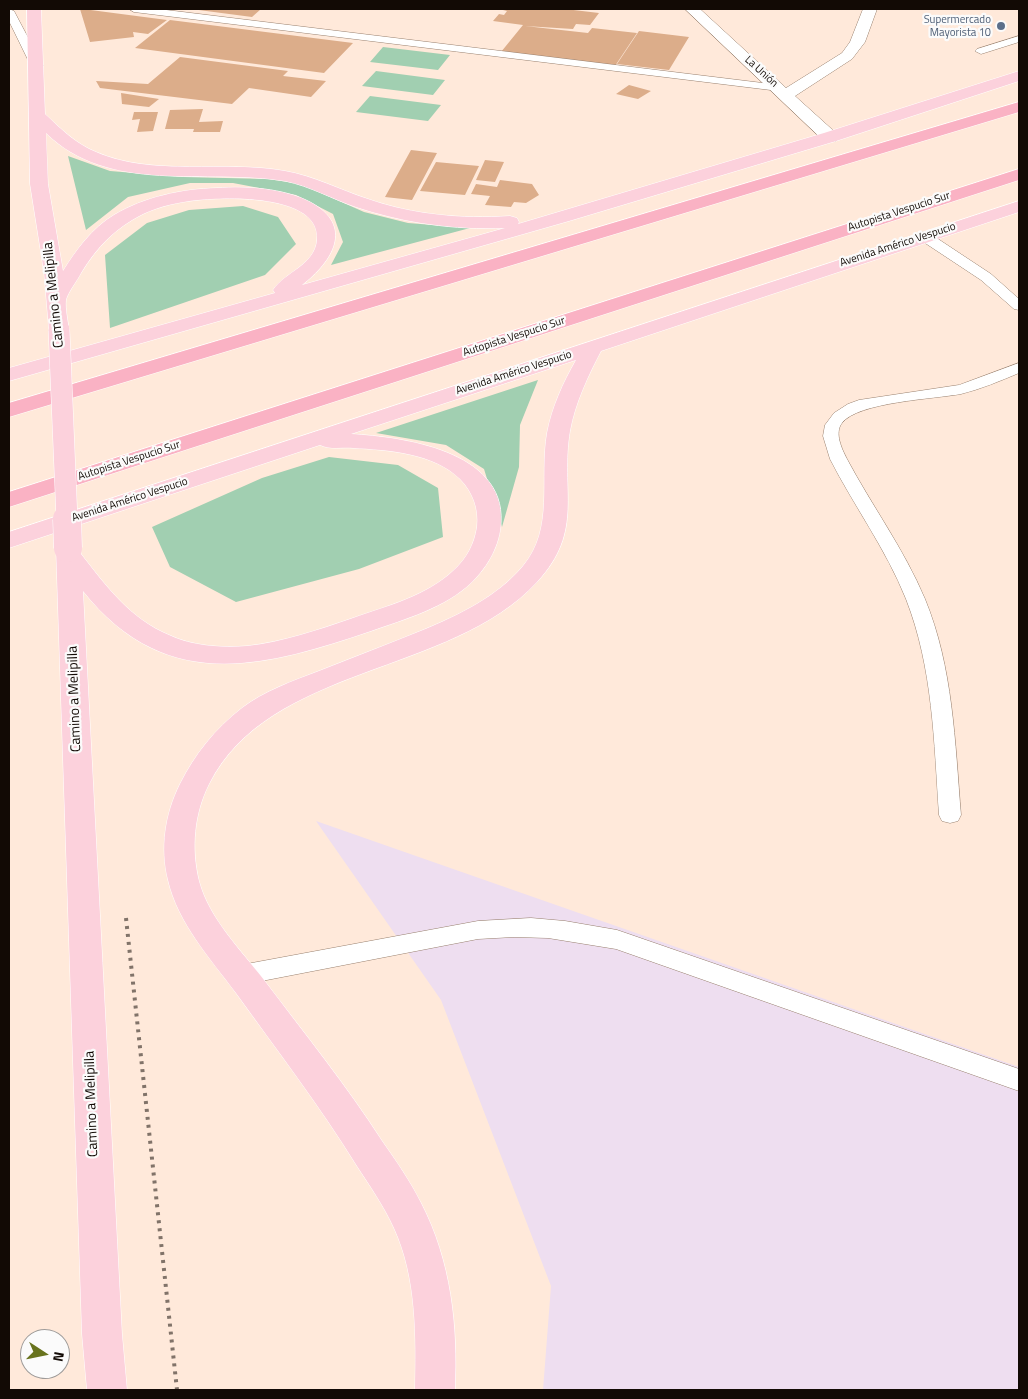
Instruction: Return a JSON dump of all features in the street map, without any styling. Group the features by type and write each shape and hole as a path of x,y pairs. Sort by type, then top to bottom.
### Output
{"highway":[{"path":"9,410 736,194 1019,107"},
{"name":"Autopista Vespucio Sur","path":"9,500 1019,174"}],"main road":[{"name":"Camino a Melipilla","path":"34,9 39,184 57,298 59,330 102,1334 106,1390"},
{"path":"9,375 564,217 830,137 1019,76"},
{"path":"36,114 46,126 76,150 117,165 158,171 249,172 284,176 320,185 372,207 393,213 441,220 504,222 564,217"},
{"path":"57,298 90,245 104,230 126,216 142,208 181,197 240,193 273,197 304,206 322,220 328,234 326,250 312,269 280,292 259,303"},
{"name":"Avenida Américo Vespucio","path":"9,540 1019,206"},
{"path":"435,1390 434,1325 428,1280 415,1232 393,1189 357,1132 241,975 194,906 184,882 180,856 180,832 187,800 201,771 219,744 257,711 304,688 456,626 480,614 520,585 534,569 547,548 554,527 557,446 561,420 573,385 593,347"},
{"path":"68,551 103,601 122,619 140,631 159,641 196,652 245,655 300,645 425,601 459,580 474,564 484,548 490,519 486,500 477,483 455,465 426,453 384,443 326,441 296,445"},
{"path":"416,1390 426,1362 434,1325"}],"street":[{"name":"La Unión","path":"692,9 830,137"},
{"path":"782,92 847,56 857,42 870,9"}],"lane":[{"path":"134,9 782,92"},
{"path":"9,11 37,66"},
{"path":"981,51 1019,39"},
{"path":"924,236 986,277 1019,306"},
{"path":"950,815 938,683 928,638 915,599 890,548 838,456 830,434 837,418 859,405 960,389 985,382 1019,368"},
{"path":"241,975 478,930 515,927 569,930 617,940 1019,1080"}],"path":[{"path":"126,916 177,1390"}],"shaded area":[{"path":"316,821 1019,1067 1019,1390 543,1390 551,1286 441,1000"}],"green space":[{"path":"383,47 450,55 438,70 370,62"},
{"path":"376,71 445,80 433,95 362,86"},
{"path":"370,96 441,105 428,121 356,112"},
{"path":"68,156 110,171 183,177 268,179 301,184 364,212 408,223 470,228 331,265 343,242 333,214 296,195 233,183 190,183 128,197 86,230"},
{"path":"243,206 278,217 296,244 265,275 110,328 105,255 147,223 189,210"},
{"path":"538,380 520,425 519,467 502,527 484,469 446,445 376,433"},
{"path":"329,457 398,465 438,488 443,537 359,569 236,602 170,567 152,527 262,478"}],"building":[{"path":"80,9 167,20 148,34 133,32 134,37 90,42"},
{"path":"191,9 261,9 252,17"},
{"path":"499,9 565,9 599,13 590,25 576,24 573,29 525,26 588,33 592,28 637,33 615,66 501,52 523,25 493,21 499,14 504,15 507,11"},
{"path":"170,20 353,43 324,73 135,48"},
{"path":"639,31 689,37 669,70 617,64"},
{"path":"180,57 288,71 283,76 326,81 311,97 249,88 232,104 100,88 96,81 148,84"},
{"path":"629,85 651,91 638,99 616,94"},
{"path":"121,93 159,99 149,107 122,104"},
{"path":"203,109 199,122 223,121 220,132 193,132 194,129 165,129 170,110"},
{"path":"134,112 158,112 153,131 137,132 140,119 132,120"},
{"path":"411,150 437,153 412,200 385,197"},
{"path":"485,160 504,162 495,182 476,180"},
{"path":"436,162 479,166 465,195 420,191"},
{"path":"500,180 532,184 539,195 526,203 514,202 511,207 485,205 490,196 471,194 476,184 497,187"}],"place":[{"name":"Supermercado Mayorista 10","path":"1001,26"}]}
